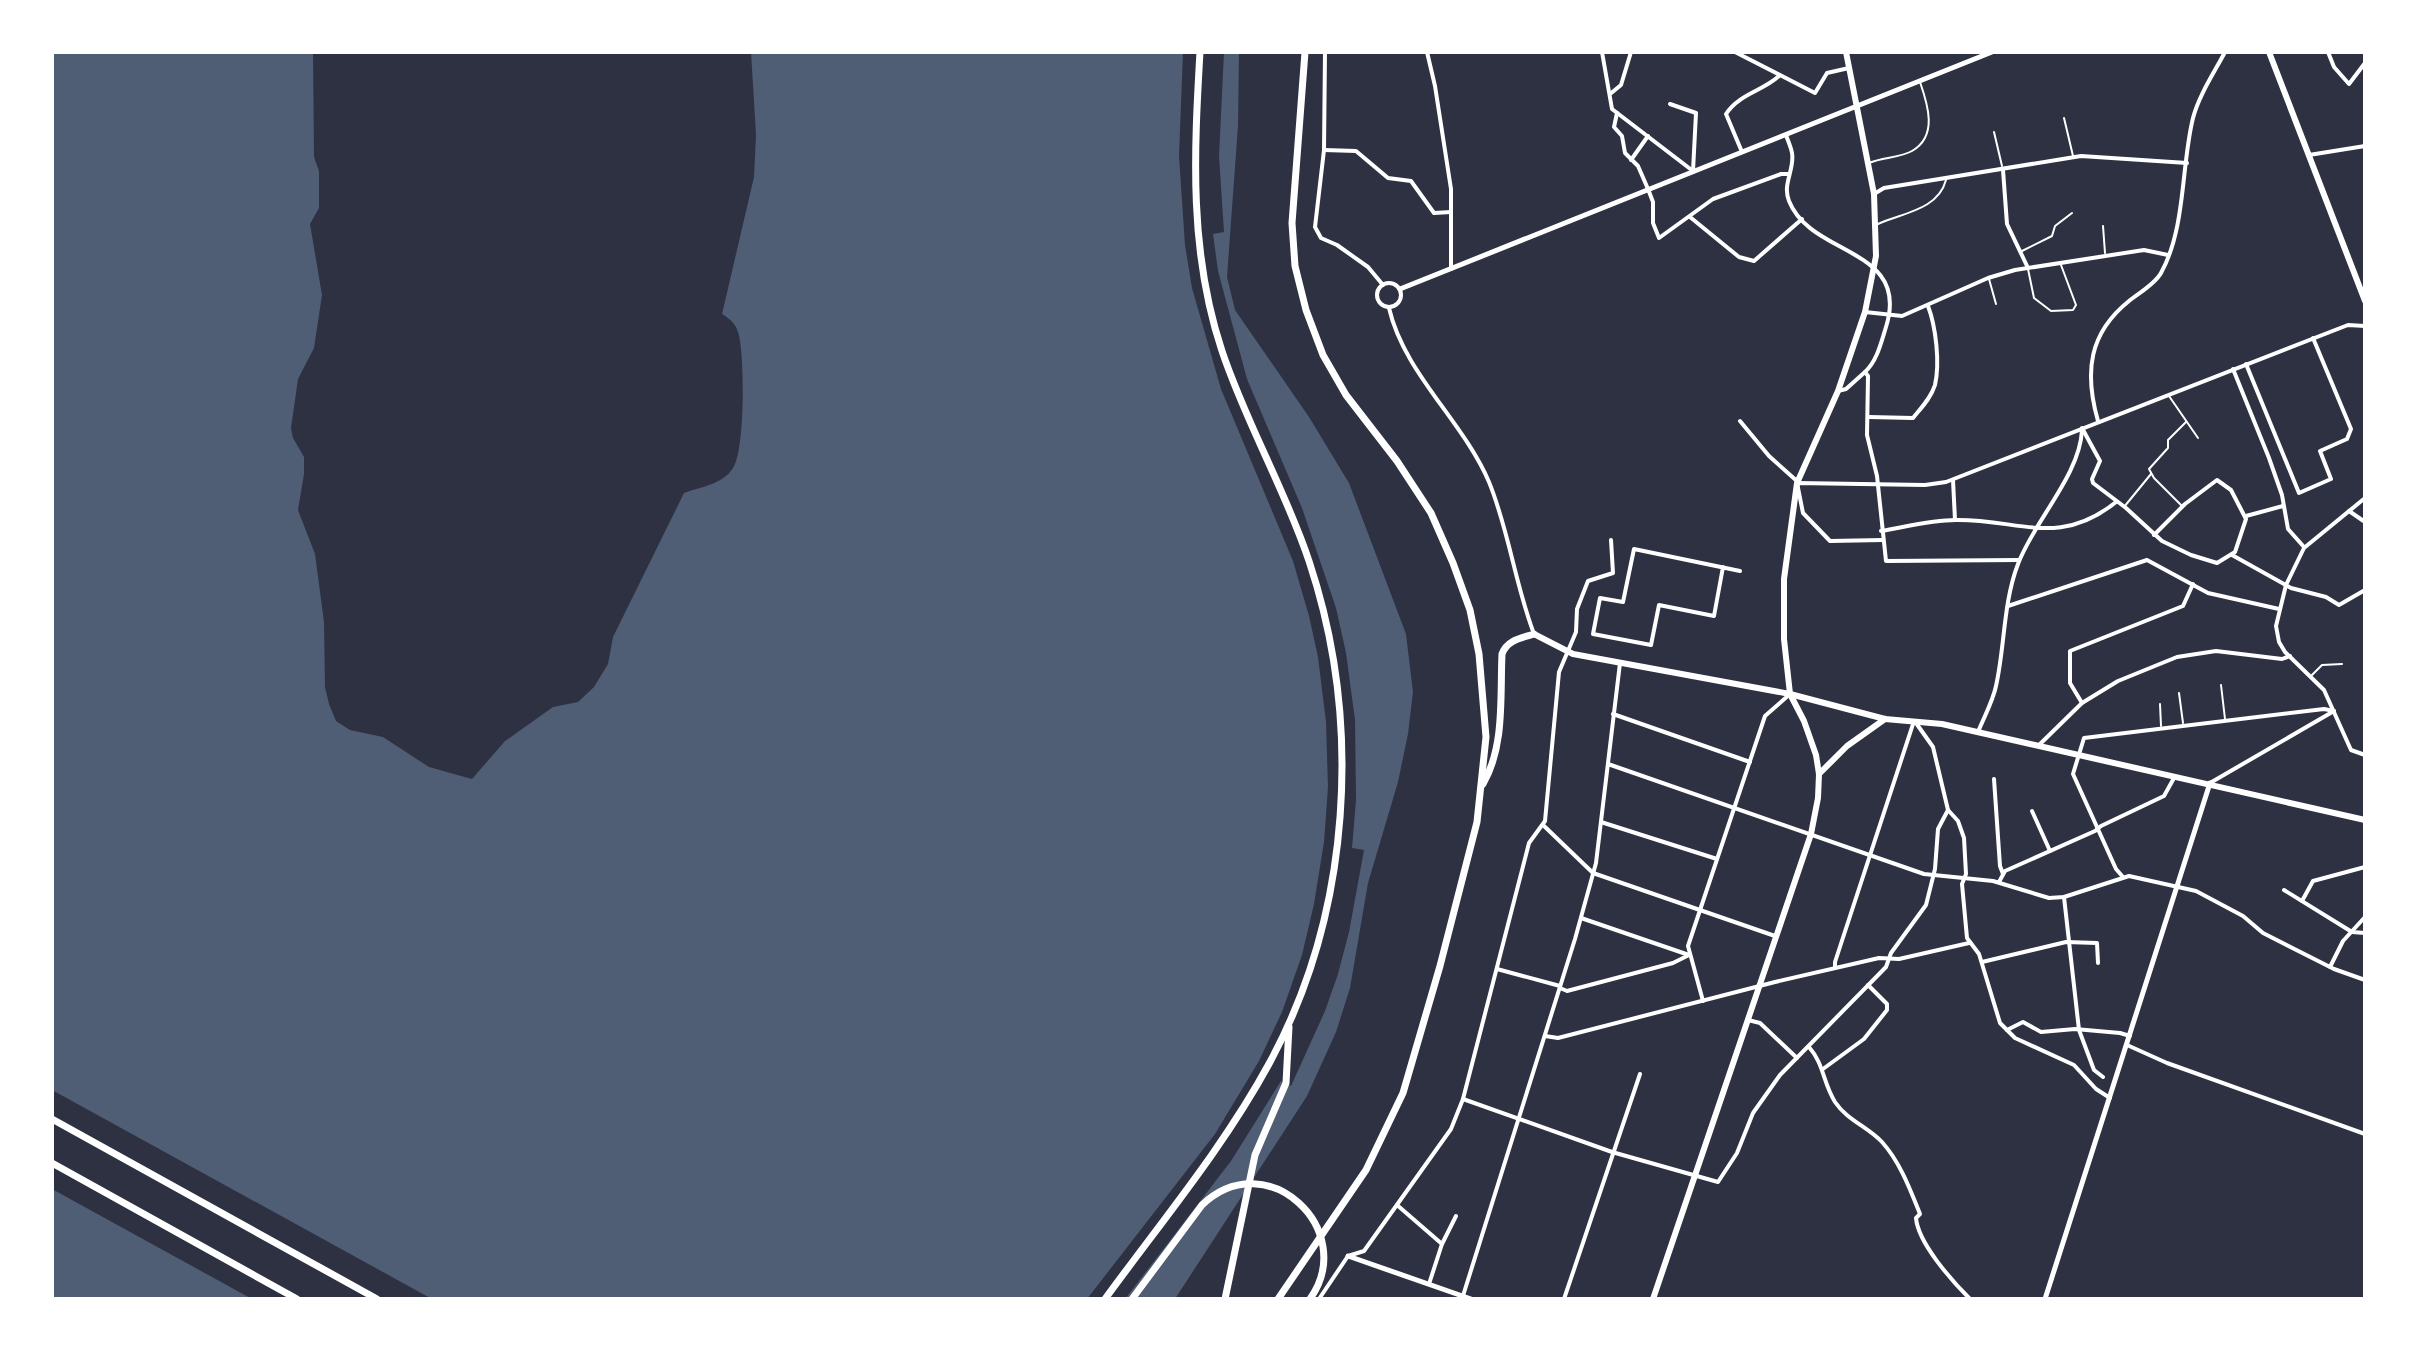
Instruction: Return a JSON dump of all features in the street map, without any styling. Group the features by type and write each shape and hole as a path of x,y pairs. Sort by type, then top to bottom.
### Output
{"main road":[{"path":"1105,1299 1247,1103 1290,1021 1323,929 1338,842 1342,767 1337,700 1327,632 1310,564 1290,509 1250,424 1222,350 1206,289 1197,229 1194,161 1200,52"},
{"path":"1278,1299 1366,1170 1403,1093 1444,953 1477,822 1486,737 1479,654 1470,610 1453,563 1431,513 1397,461 1346,395 1323,355 1306,310 1292,223 1305,52"},
{"path":"1653,1299 1811,834 1818,798 1816,755 1790,694 1784,639 1784,579 1798,482 1838,391 1865,312 1874,267 1874,194 1846,52"},
{"path":"2269,52 2365,301"},
{"path":"1482,786 1492,768 1498,741 1502,654 1510,642 1534,634 1568,652 1790,694 1885,719 1978,733 2365,820"},
{"path":"1819,774 1847,746 1885,719"},
{"path":"1225,1299 1255,1155 1286,1083 1290,1021"},
{"path":"52,1119 377,1299"},
{"path":"52,1163 297,1299"},
{"path":"1132,1299 1212,1195 1227,1188 1257,1183 1284,1190 1314,1220 1323,1248 1323,1264 1321,1279 1310,1299"}],"street":[{"path":"1325,52 1324,150 1315,227 1321,238 1337,245 1368,267 1383,285"},
{"path":"1427,52 1451,189 1451,269"},
{"path":"1602,52 1612,109 1693,171"},
{"path":"1609,95 1621,85 1631,52"},
{"path":"1735,52 1815,93 1827,73 1849,68"},
{"path":"1400,289 1992,52"},
{"path":"2098,421 2093,404 2092,357 2096,339 2113,314 2160,276 2185,188 2193,117 2225,52"},
{"path":"2328,52 2334,67 2349,84 2365,63"},
{"path":"1742,152 1726,114 1733,103 1772,83 1779,76"},
{"path":"1670,104 1696,113 1693,171"},
{"path":"1617,113 1614,127 1622,136 1625,153 1638,166 1648,189 1653,202 1653,223 1659,238 1713,199 1788,174"},
{"path":"1785,135 1793,155 1788,174 1789,201 1802,219 1874,267 1888,286 1889,316 1878,352 1865,372 1846,389 1838,391"},
{"path":"1631,160 1648,136"},
{"path":"2309,155 2365,146"},
{"path":"1324,150 1356,151 1388,178 1411,181 1434,213 1451,212"},
{"path":"1874,194 1884,188 2073,158 2113,157 2187,163"},
{"path":"2003,170 2007,224 2028,268"},
{"path":"1690,217 1739,257 1754,261 1802,219"},
{"path":"1865,312 1902,316 1988,278 2028,268 2144,250 2168,255"},
{"path":"1390,283 1400,289 1399,303 1389,308 1382,306 1377,299 1383,285 1390,283"},
{"path":"1869,417 1913,418 1927,401 1935,384 1936,352 1928,306"},
{"path":"1389,308 1395,331 1488,480 1505,530 1521,600 1534,634"},
{"path":"1798,482 1925,485 1953,480 2313,338 2348,325 2365,326"},
{"path":"2246,364 2299,493 2331,479 2320,451 2347,439 2351,429 2313,338"},
{"path":"2233,369 2258,426 2288,529 2304,548"},
{"path":"1865,372 1868,376 1867,435 1877,485 1886,561 2019,560"},
{"path":"1740,421 1769,456 1798,482 1803,513 1830,541 1883,540"},
{"path":"2082,428 2100,461 2093,483 2154,535 2191,555 2217,563 2232,555 2246,516 2231,490 2217,480 2183,506 2154,535"},
{"path":"1978,733 1996,689 2008,606 2019,560 2068,472 2081,441 2082,428"},
{"path":"1953,480 1955,520"},
{"path":"2365,498 2304,548 2286,585 2276,626 2279,642 2324,690 2351,750 2365,755"},
{"path":"1881,531 1955,520 2053,530 2081,523 2116,502"},
{"path":"2246,516 2283,506"},
{"path":"2349,511 2365,522"},
{"path":"1319,1299 1348,1256 1364,1251 1451,1129 1463,1099 1529,843 1543,825 1559,672 1576,632 1577,609 1588,581 1613,573 1611,540"},
{"path":"1723,567 1714,616 1659,605 1651,645 1593,634 1600,598 1623,602 1634,549 1723,567 1740,571"},
{"path":"2232,555 2286,585 2326,597 2339,605 2365,590"},
{"path":"2008,606 2147,560 2208,593 2279,609"},
{"path":"2082,703 2070,683 2070,651 2183,606 2193,584"},
{"path":"2037,747 2082,703 2118,681 2177,657 2216,651 2282,659 2290,656"},
{"path":"1462,1298 1593,873 1620,663"},
{"path":"1703,1001 1688,946 1765,716 1790,694"},
{"path":"2123,877 2073,774 2084,738 2225,719 2324,709 2334,711"},
{"path":"2045,1299 2210,783 2334,711"},
{"path":"1613,714 1750,762"},
{"path":"1914,721 1933,747 1948,810 1958,821 1964,838 1963,916 1969,943 1982,962 2000,1023 2015,1038 2074,1065 2096,1089 2110,1098"},
{"path":"1835,968 1914,721"},
{"path":"1608,764 1933,875 1999,882 2049,898 2064,897 2129,876 2196,891 2243,916 2263,933 2330,967 2365,980"},
{"path":"1999,882 2005,871 2164,796 2175,776"},
{"path":"1994,779 2003,874"},
{"path":"1463,1099 1612,1152 1718,1182 1737,1153 1753,1113 1780,1075 1886,967 1926,905 1938,829 1948,810"},
{"path":"2032,811 2050,851"},
{"path":"1601,822 1718,859"},
{"path":"1543,825 1593,873 1775,936"},
{"path":"2302,901 2313,881 2365,867"},
{"path":"2284,890 2352,932 2365,933"},
{"path":"2064,897 2079,1030 2094,1070 2103,1077"},
{"path":"2330,967 2343,941 2365,917"},
{"path":"1581,918 1689,955"},
{"path":"1982,962 2069,942 2097,943 2098,963"},
{"path":"1545,1036 1558,1038 1835,968 1969,943"},
{"path":"1497,969 1567,991 1673,963 1689,955"},
{"path":"1823,1069 1864,1039 1887,1010 1887,1004 1868,985"},
{"path":"1748,1020 1760,1023 1797,1058"},
{"path":"2007,1030 2023,1022 2041,1032 2079,1030 2130,1036"},
{"path":"2127,1045 2167,1063 2365,1134"},
{"path":"1809,1047 1823,1069 1823,1082 1837,1105 1881,1141 1897,1163 1920,1214 1916,1223 1930,1249 1970,1299"},
{"path":"1564,1299 1640,1074"},
{"path":"1397,1205 1442,1244"},
{"path":"1429,1285 1442,1244 1456,1216"},
{"path":"1348,1256 1471,1299"}],"lane":[{"path":"1868,163 1881,157 1911,152 1924,139 1930,126 1919,81"},
{"path":"2064,118 2073,158"},
{"path":"1994,132 2003,170"},
{"path":"1875,226 1914,213 1935,198 1944,188 1947,178"},
{"path":"2019,252 2052,236 2055,226 2072,213"},
{"path":"2103,226 2106,257"},
{"path":"2028,268 2034,298 2051,311 2073,310 2076,305 2061,263"},
{"path":"1988,278 1996,304"},
{"path":"2168,394 2198,438"},
{"path":"2183,506 2149,469 2168,448 2168,440 2186,422"},
{"path":"2124,507 2151,473"},
{"path":"2310,677 2322,665 2342,664"},
{"path":"2221,685 2225,719"},
{"path":"2179,693 2183,725"},
{"path":"2160,704 2161,729"}],"water":[{"path":"52,52 313,52 314,157 319,171 319,208 310,224 322,295 314,348 298,379 291,428 304,457 298,510 315,554 324,622 325,687 336,721 350,730 383,737 429,767 472,779 505,741 553,707 578,702 594,687 608,664 613,637 684,493 724,478 737,458 743,402 742,360 738,332 722,314 754,177 756,135 751,52 1239,52 1238,126 1227,277 1235,310 1309,417 1349,483 1406,634 1413,692 1398,782 1368,883 1350,988 1336,1032 1307,1096 1175,1299 52,1299"}],"pier":[{"path":"1183,52 1224,52 1219,156 1224,232 1213,234 1218,271 1247,379 1302,508 1336,608 1355,720 1356,800 1352,848 1364,850 1338,974 1291,1086 1281,1081 1231,1161 1125,1299 1087,1299 1215,1134 1259,1061 1282,1012 1302,955 1324,842 1328,787 1326,722 1309,616 1293,561 1221,389 1192,288 1185,245 1179,156"},
{"path":"52,1090 432,1299 252,1299 52,1189"}]}
